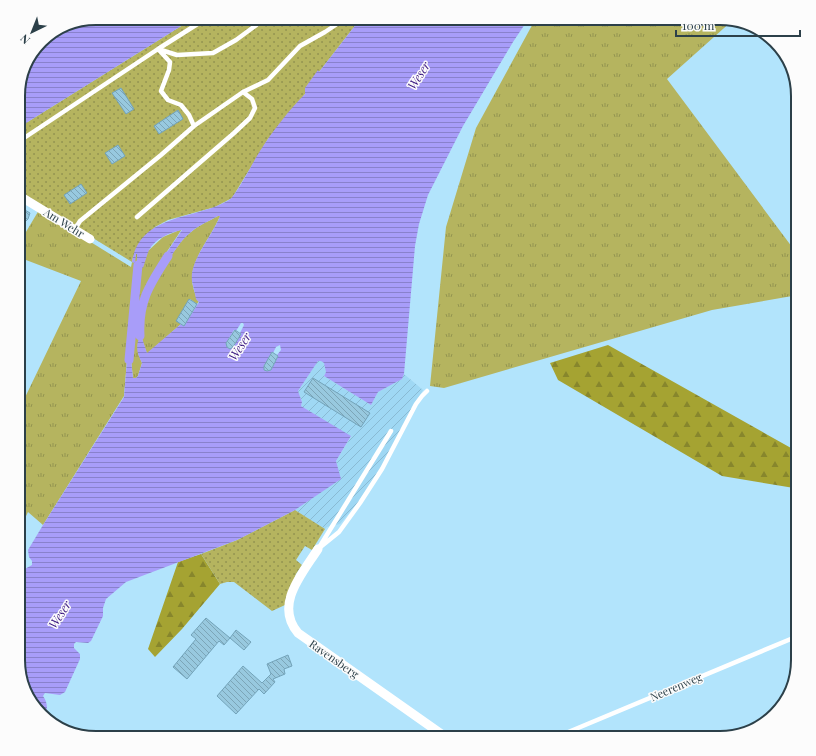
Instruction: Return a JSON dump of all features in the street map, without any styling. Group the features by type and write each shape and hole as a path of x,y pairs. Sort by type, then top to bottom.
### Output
{"street":[{"name":"Am Wehr","path":"25,199 90,239"},
{"name":"Ravensberg","path":"318,549 292,592 288,608 294,628 298,633 332,658 437,731"}],"lane":[{"path":"25,137 196,25"},
{"path":"158,49 177,55 213,53 236,40 256,25"},
{"path":"75,229 80,220 161,155 194,126 243,92 268,80 300,46 336,25"},
{"path":"158,49 170,62 169,70 161,91 168,100 181,105 189,115 194,126"},
{"path":"137,217 250,118 255,108 252,99 243,92"},
{"path":"318,549 339,532 360,503 382,469 416,404 427,391"},
{"path":"318,549 391,431"},
{"name":"Neerenweg","path":"571,731 791,639"}],"shaded area":[{"path":"321,360 326,367 324,376 371,405 378,392 402,379 404,374 423,390 381,467 359,501 340,524 327,527 325,529 295,510 340,479 336,461 351,437 301,406 302,402 298,391 318,361"}],"green space":[{"path":"183,25 356,25 319,72 305,94 268,139 232,198 215,207 168,220 155,227 133,257 132,262 25,196 25,124"},
{"path":"532,25 727,25 667,79 791,246 791,296 712,310 444,388 430,386 446,227 476,128"},
{"path":"39,210 131,267 132,262 134,263 136,254 149,250 163,237 182,229 165,254 170,257 158,278 173,253 186,236 201,225 220,216 195,263 193,271 192,284 197,300 199,301 197,304 190,299 181,324 147,354 142,339 138,353 142,363 136,378 133,378 131,360 127,360 124,396 43,525 28,512 25,518 25,397 81,281 25,259 25,234"},
{"path":"608,345 791,448 791,488 722,476 558,380 550,363"},
{"path":"295,510 325,529 312,550 305,546 296,560 302,565 296,574 285,605 272,611 234,582 220,584 201,554 237,540"},
{"path":"201,554 220,584 182,629 155,657 148,649 178,562"}],"water":[{"path":"96,25 183,25 25,124 25,91 27,77 34,60 41,52 52,52 52,40 60,34 77,27"},
{"name":"Weser","path":"356,25 524,25 463,126 428,195 419,224 415,246 404,374 402,379 378,392 371,405 324,376 326,372 324,363 318,361 298,391 302,402 301,406 351,436 336,461 341,479 295,510 237,540 126,582 106,599 103,608 103,616 91,641 88,643 76,642 74,644 74,648 80,654 80,659 65,692 60,695 45,693 43,696 46,701 46,710 32,692 27,679 25,665 25,569 32,565 28,550 124,397 127,360 131,360 133,378 138,376 142,363 137,350 140,336 147,353 181,324 184,326 199,302 196,299 192,281 192,273 194,265 220,216 201,225 186,237 177,247 158,278 170,257 165,255 152,274 182,230 173,232 159,239 149,250 143,268 137,264 137,254 135,263 132,262 137,246 146,234 158,226 229,200 270,136 305,94 305,88 318,70 319,72","holes":["241,323 244,325 240,333 241,334 233,347 230,349 227,347 226,343 234,330 236,331","280,345 281,350 277,355 278,356 271,370 264,370 264,366 276,347"]}],"building":[{"path":"121,88 134,109 126,114 112,93"},
{"path":"178,110 183,119 159,134 154,126"},
{"path":"118,145 125,156 112,164 105,153"},
{"path":"81,184 87,193 70,204 64,195"},
{"path":"25,210 30,213 25,222"},
{"path":"189,299 197,304 184,326 176,321"},
{"path":"235,330 241,334 233,347 230,349 227,347 226,343"},
{"path":"272,352 278,356 271,370 264,370 264,366"},
{"path":"313,378 370,413 361,427 304,392"},
{"path":"206,618 230,638 224,645 219,641 187,679 173,667 196,639 191,635"},
{"path":"236,630 251,642 244,650 230,638"},
{"path":"288,655 292,666 284,669 285,674 273,679 275,682 264,694 259,689 236,714 217,696 243,666 262,683 271,674 267,664"}],"waterway":[{"path":"140,336 141,313 146,293 168,256"},
{"path":"129,360 138,265"}]}
